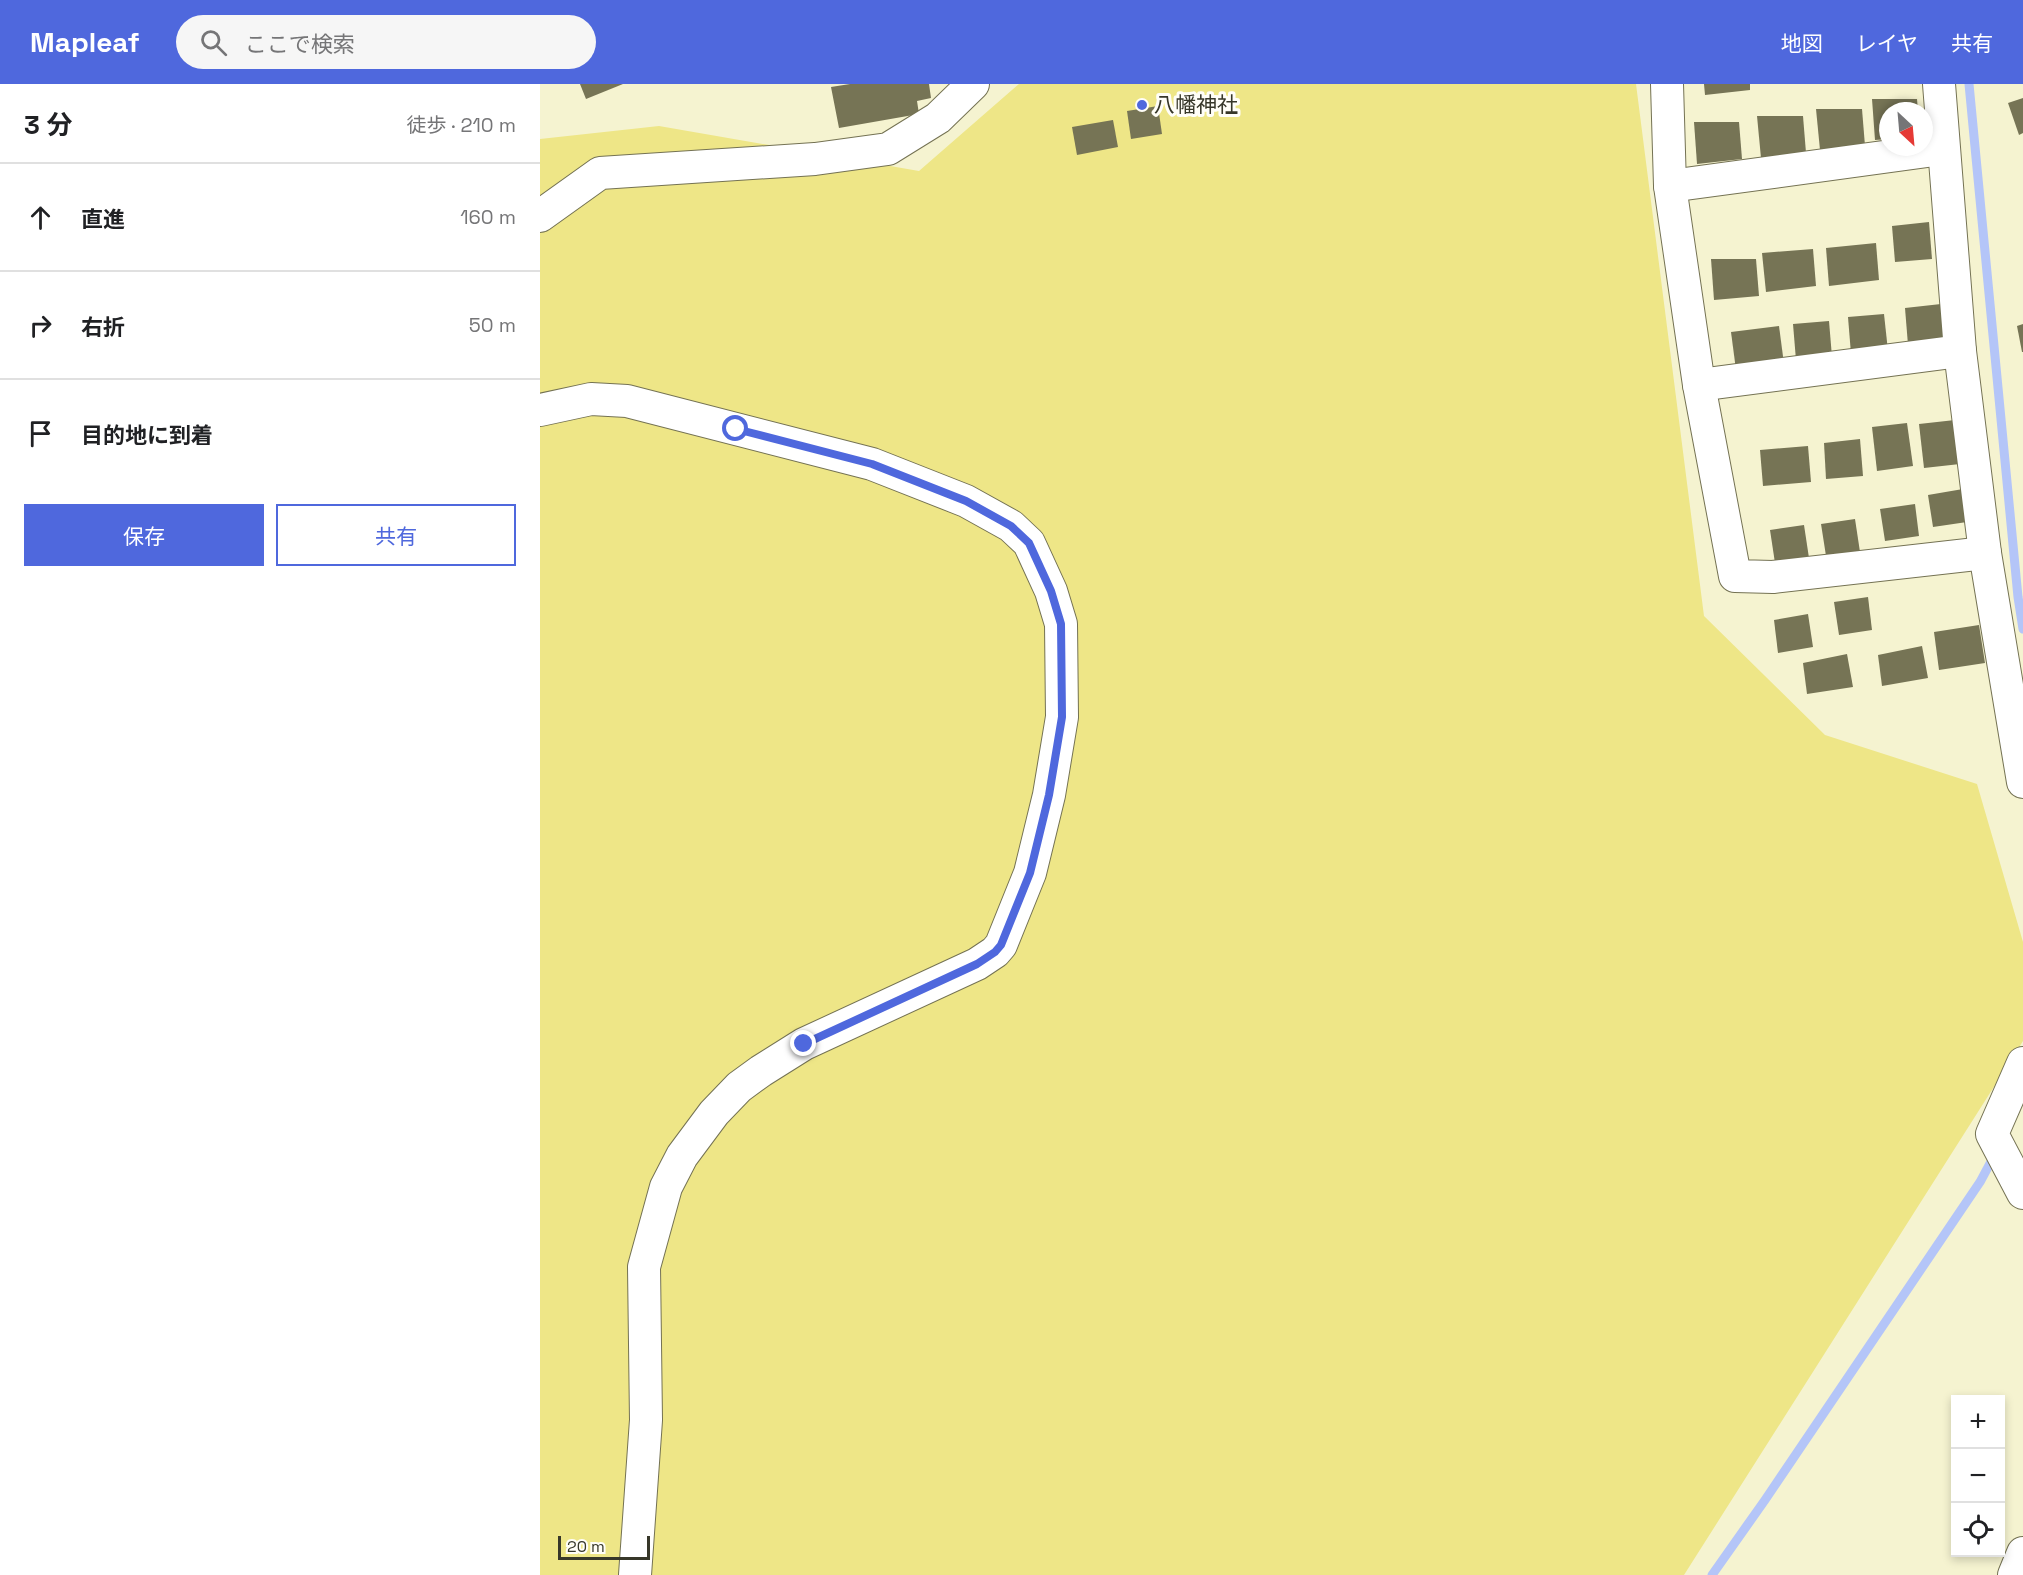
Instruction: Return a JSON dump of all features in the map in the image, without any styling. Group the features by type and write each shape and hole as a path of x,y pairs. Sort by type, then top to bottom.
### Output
{"street":[{"path":"540,216 600,173 815,159 888,149 938,118 973,84"},
{"path":"1666,84 1670,186 1699,385 1735,576 1773,577 1985,553"},
{"path":"1939,84 1942,149 1960,351 1985,553 2023,782"},
{"path":"1670,186 1942,149"},
{"path":"1699,385 1960,351"},
{"path":"540,410 591,399 627,401 872,464 966,501 1011,526 1029,543 1051,591 1061,624 1062,717 1049,795 1030,873 1001,945 977,964 804,1044 761,1071 739,1087 705,1123 682,1156 666,1187 644,1267 646,1420 635,1575"},
{"path":"2009,1167 1992,1134 2023,1062"},
{"path":"2014,1575 2023,1553"}],"shaded area":[{"path":"1019,84 1636,84 1704,616 1825,735 1977,784 2023,942 2023,1041 1684,1575 540,1575 540,139 659,126 919,171"}],"building":[{"path":"580,84 623,84 586,99"},
{"path":"850,84 929,84 931,98 917,101 919,114 839,128 831,87"},
{"path":"1704,84 1750,84 1750,90 1705,95"},
{"path":"2023,98 2023,133 2019,135 2008,103"},
{"path":"1872,99 1917,99 1917,102 1879,102 1879,140 1875,140"},
{"path":"1158,106 1162,134 1131,139 1127,111"},
{"path":"1816,109 1862,109 1865,146 1820,150"},
{"path":"1757,116 1803,116 1806,153 1761,158"},
{"path":"1113,120 1118,147 1077,155 1072,127"},
{"path":"1694,122 1739,122 1742,159 1697,164"},
{"path":"1929,222 1932,259 1895,262 1892,226"},
{"path":"1876,243 1879,280 1829,286 1826,248"},
{"path":"1813,249 1816,286 1766,292 1762,253"},
{"path":"1711,259 1756,259 1759,296 1714,300"},
{"path":"1941,304 1944,341 1908,345 1905,308"},
{"path":"1884,314 1888,351 1851,354 1848,317"},
{"path":"1829,321 1832,357 1796,360 1793,324"},
{"path":"2023,324 2023,352 2022,352 2017,326"},
{"path":"1779,326 1784,364 1736,370 1731,332"},
{"path":"1955,420 1960,464 1924,468 1919,424"},
{"path":"1907,423 1913,466 1877,471 1872,427"},
{"path":"1860,439 1863,476 1826,479 1824,443"},
{"path":"1808,446 1811,482 1763,486 1760,450"},
{"path":"1963,489 1967,522 1933,527 1928,495"},
{"path":"1915,504 1919,536 1885,541 1880,509"},
{"path":"1855,519 1860,552 1826,556 1821,524"},
{"path":"1804,525 1809,558 1775,563 1770,530"},
{"path":"1868,597 1872,630 1839,635 1834,602"},
{"path":"1808,614 1813,647 1778,653 1774,620"},
{"path":"1979,625 1985,663 1939,670 1934,632"},
{"path":"1922,646 1928,678 1882,686 1878,655"},
{"path":"1847,654 1853,687 1807,694 1803,663"}],"waterway":[{"path":"1969,84 2018,597 2023,629"},
{"path":"1712,1575 1980,1182 1995,1154"}],"place":[{"name":"八幡神社","path":"1142,105"}],"route":[{"path":"736,429 872,464 966,501 1011,526 1029,543 1051,591 1061,624 1062,717 1049,795 1030,873 1001,945 977,964 804,1044"}]}
